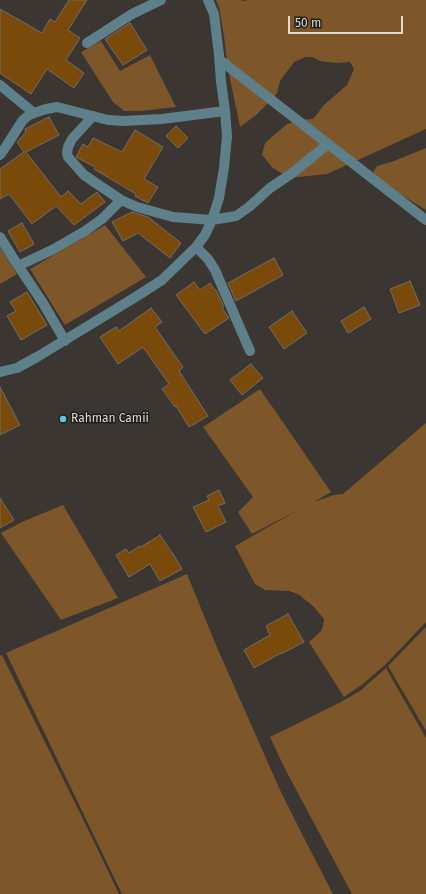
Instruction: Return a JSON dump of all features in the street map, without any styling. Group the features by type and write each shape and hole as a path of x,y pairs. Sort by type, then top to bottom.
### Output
{"street":[{"path":"86,43 132,14 160,0"},
{"path":"0,372 17,368 65,341 162,280 196,247 205,235 212,220 219,198 224,168 226,136 220,60 214,14 208,0"},
{"path":"220,60 426,220"},
{"path":"0,85 34,113"},
{"path":"0,155 8,145 19,126 29,115 46,109 57,107 108,120 123,121 184,117 225,111"},
{"path":"92,116 72,139 68,147 68,158 84,175 121,200 137,207 168,216 212,220 236,216 328,144"},
{"path":"18,266 54,249 85,231 102,219 121,200"},
{"path":"0,237 43,303 65,341"},
{"path":"196,247 216,270 250,351"}],"shaded area":[{"path":"216,0 426,0 426,129 327,174 289,178 273,168 262,155 265,143 287,124 300,120 313,119 324,105 347,85 354,69 350,62 335,63 320,61 312,57 306,57 294,62 280,81 277,93 274,97 256,115 240,127 228,69 219,7"},
{"path":"101,41 120,71 150,55 176,107 141,111 124,111 113,102 81,52"},
{"path":"426,148 426,210 387,186 377,178 373,172 377,166"},
{"path":"105,225 146,277 65,325 30,269"},
{"path":"0,247 17,274 0,284"},
{"path":"260,389 331,492 314,502 334,495 343,494 426,423 426,622 386,664 363,684 344,697 309,642 321,631 324,619 314,607 298,594 289,591 265,590 255,584 235,546 298,510 252,534 238,512 253,497 203,427"},
{"path":"63,505 118,598 61,620 1,533 22,522"},
{"path":"187,574 216,645 280,790 333,894 122,894 6,653"},
{"path":"426,627 426,731 388,666"},
{"path":"2,655 119,894 0,894 0,656"},
{"path":"386,668 426,738 426,894 352,894 285,769 270,737 360,691"}],"building":[{"path":"69,0 87,0 68,30 80,38 66,60 84,73 74,88 47,69 31,94 0,73 0,9 42,33 50,19 55,22"},
{"path":"130,23 147,50 123,65 105,39"},
{"path":"49,117 59,135 26,152 61,197 68,191 81,204 97,192 105,202 74,225 56,206 32,224 9,194 0,199 0,169 24,152 17,142 26,132 25,129"},
{"path":"176,126 188,138 178,148 166,136"},
{"path":"135,130 163,147 144,179 158,187 148,203 135,196 136,194 94,169 95,167 76,157 83,144 88,147 93,138 122,152"},
{"path":"132,212 148,217 181,243 170,258 138,233 123,241 112,222"},
{"path":"22,223 34,244 20,252 8,231"},
{"path":"274,258 283,275 236,301 228,283"},
{"path":"410,281 420,305 399,313 390,289"},
{"path":"194,282 200,290 210,283 216,290 224,307 222,308 229,318 205,334 176,295"},
{"path":"27,292 47,325 21,340 7,316 16,311 10,302"},
{"path":"364,307 371,319 348,333 341,321"},
{"path":"151,308 162,322 155,327 183,367 179,371 208,416 189,427 176,406 175,407 162,389 169,384 143,347 118,364 100,337 116,327 119,331"},
{"path":"292,311 307,333 284,349 269,327"},
{"path":"251,364 263,378 242,395 230,380"},
{"path":"0,387 20,425 0,435"},
{"path":"219,490 225,503 218,506 226,522 206,532 193,507 209,500 207,496"},
{"path":"0,498 14,520 0,528"},
{"path":"160,535 182,569 160,581 150,564 129,577 116,555 126,549 129,553"},
{"path":"288,614 304,642 254,668 244,650 270,635 266,626"}],"place":[{"name":"Rahman Camii","path":"63,419"}]}
